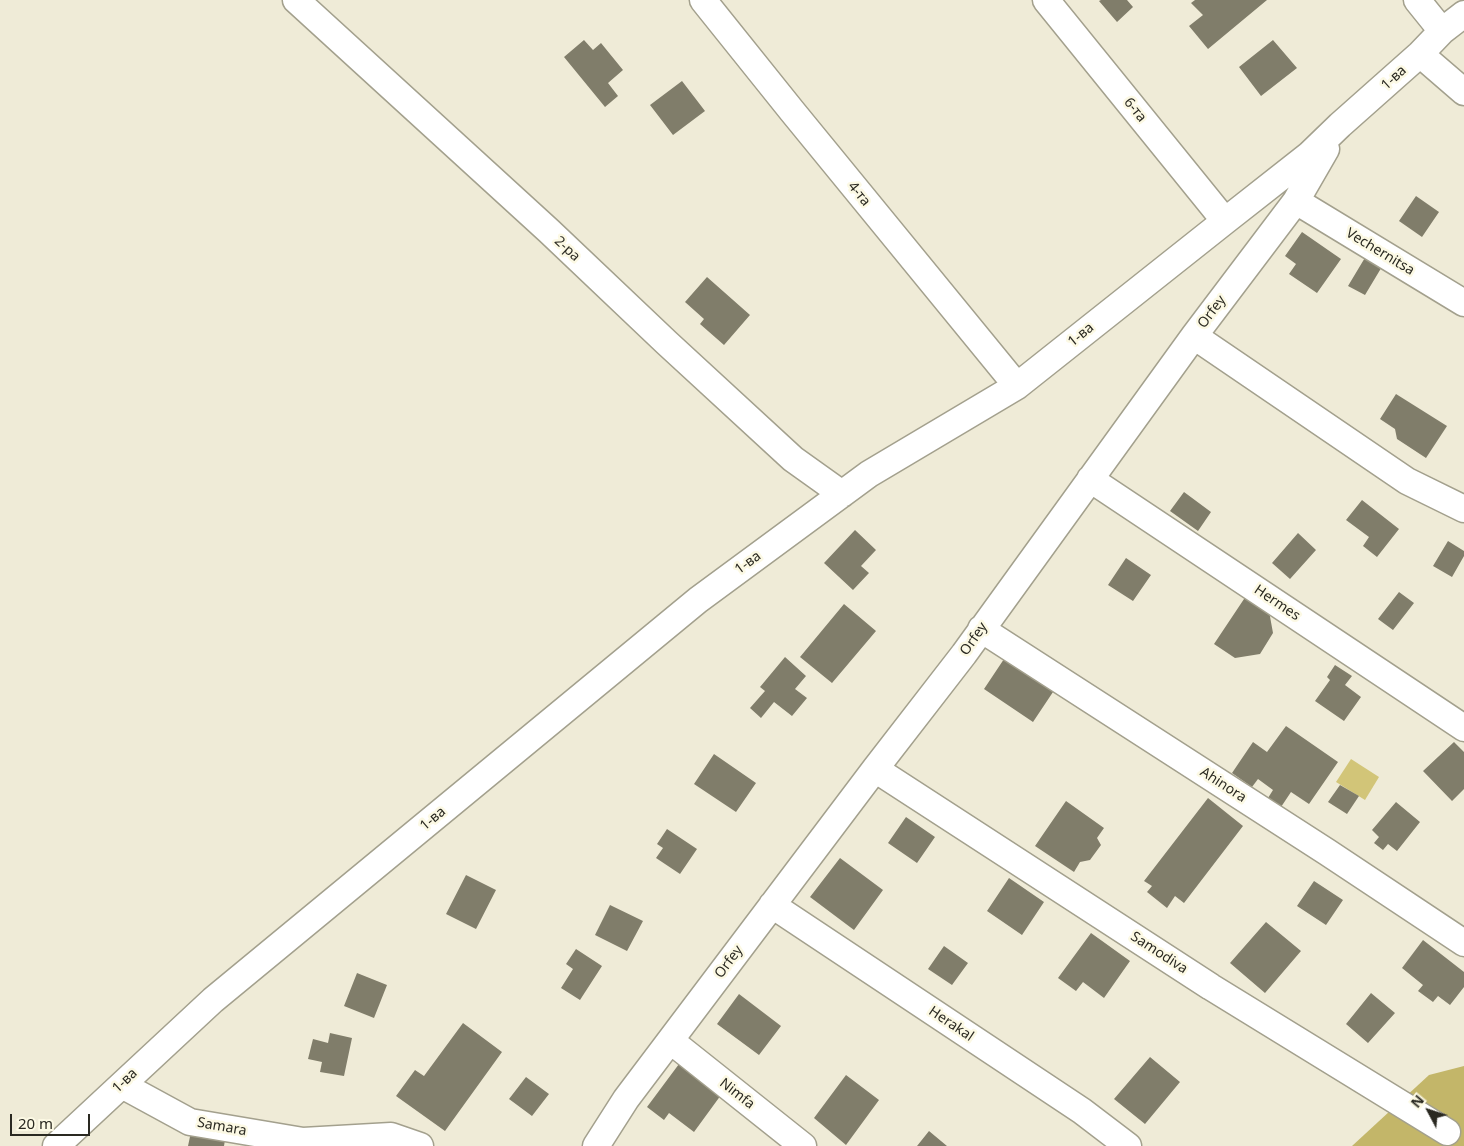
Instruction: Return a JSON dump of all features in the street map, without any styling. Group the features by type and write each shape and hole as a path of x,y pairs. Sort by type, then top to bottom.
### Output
{"street":[{"name":"2-ра","path":"296,0 549,231 793,459 842,494"},
{"name":"4-та","path":"703,0 1018,386"},
{"name":"6-та","path":"1046,0 1225,221"},
{"path":"1417,0 1442,31"},
{"name":"1-ва","path":"56,1146 213,1000 698,600 869,474 1018,386 1309,156 1340,125 1420,54 1442,31 1464,14"},
{"path":"1420,54 1464,92"},
{"name":"Orfey","path":"596,1146 626,1099 772,904 964,654 1194,336 1296,201 1340,125"},
{"name":"Vechernitsa","path":"1296,201 1464,303"},
{"path":"1194,336 1407,481 1464,509"},
{"name":"Hermes","path":"1090,479 1464,728"},
{"name":"Ahinora","path":"981,629 1327,852 1464,943"},
{"name":"Samodiva","path":"875,769 1211,987 1447,1132"},
{"name":"Herakal","path":"772,904 1082,1111 1128,1146"},
{"name":"Nimfa","path":"671,1041 803,1146"},
{"name":"Samara","path":"122,1085 190,1122 302,1144 391,1136 420,1146"}],"shaded area":[{"path":"1351,759 1379,777 1365,800 1336,782"},
{"path":"1464,1066 1464,1146 1352,1146 1429,1075"}],"building":[{"path":"1127,0 1133,7 1117,22 1099,1"},
{"path":"1195,0 1267,0 1208,49 1189,26 1203,15 1191,3"},
{"path":"584,40 593,50 601,43 623,70 608,83 618,96 605,107 564,57"},
{"path":"1273,40 1297,68 1261,96 1239,67"},
{"path":"682,81 705,111 673,135 650,105"},
{"path":"1416,196 1439,212 1422,237 1399,221"},
{"path":"1302,232 1341,259 1317,293 1289,274 1296,264 1285,256"},
{"path":"1366,256 1383,265 1365,295 1348,286"},
{"path":"707,277 750,315 724,345 700,324 704,319 685,302"},
{"path":"1396,394 1447,426 1426,458 1397,439 1395,429 1380,419"},
{"path":"1184,492 1211,512 1198,531 1170,511"},
{"path":"1362,500 1399,529 1377,557 1363,546 1369,537 1346,520"},
{"path":"855,530 876,550 861,566 869,573 853,590 824,563"},
{"path":"1298,533 1316,550 1290,579 1272,563"},
{"path":"1448,541 1464,551 1464,556 1452,577 1433,566"},
{"path":"1126,558 1151,575 1133,601 1108,585"},
{"path":"1399,592 1414,603 1393,630 1378,619"},
{"path":"1246,596 1269,611 1273,633 1260,654 1235,658 1214,644"},
{"path":"844,604 876,631 832,683 800,657"},
{"path":"1006,656 1055,689 1033,722 984,689"},
{"path":"785,657 806,676 795,689 807,698 792,716 774,702 761,718 750,708 765,691 760,687"},
{"path":"1335,665 1352,676 1345,685 1361,697 1344,721 1315,701 1330,680 1327,677"},
{"path":"1286,726 1338,762 1309,804 1291,792 1281,807 1268,798 1273,790 1258,779 1252,787 1232,773 1253,742 1267,752"},
{"path":"1454,742 1464,752 1464,789 1452,801 1423,771"},
{"path":"714,754 756,783 736,812 694,784"},
{"path":"1340,785 1359,796 1347,814 1328,802"},
{"path":"1208,798 1243,826 1184,903 1175,896 1167,908 1147,892 1152,886 1144,881"},
{"path":"1066,801 1104,828 1097,838 1101,845 1090,860 1080,862 1074,872 1035,846"},
{"path":"1396,802 1420,822 1397,851 1388,844 1383,850 1374,843 1379,837 1372,830"},
{"path":"906,817 935,837 917,863 888,843"},
{"path":"667,829 697,849 680,874 656,858 663,848 657,844"},
{"path":"840,858 883,890 854,930 810,897"},
{"path":"466,875 496,890 476,929 446,914"},
{"path":"1009,878 1044,902 1022,935 987,911"},
{"path":"1314,881 1343,900 1326,925 1297,906"},
{"path":"610,905 643,921 627,951 595,935"},
{"path":"1266,922 1301,951 1265,993 1230,963"},
{"path":"1091,933 1130,961 1104,998 1083,982 1076,991 1058,978"},
{"path":"1423,940 1464,972 1464,987 1450,1005 1438,996 1433,1002 1418,991 1423,985 1402,968"},
{"path":"944,946 968,963 952,985 928,969"},
{"path":"576,949 602,966 580,1000 561,988 573,969 566,964"},
{"path":"357,973 387,985 374,1018 344,1006"},
{"path":"1371,993 1395,1013 1368,1043 1346,1024"},
{"path":"739,994 781,1026 759,1055 717,1024"},
{"path":"463,1023 502,1052 445,1131 396,1096 415,1070 424,1076"},
{"path":"330,1033 352,1038 344,1076 320,1072 322,1062 308,1059 313,1039 328,1043"},
{"path":"1150,1057 1180,1082 1145,1124 1114,1099"},
{"path":"679,1064 721,1095 694,1132 669,1113 664,1120 647,1107"},
{"path":"846,1075 879,1100 846,1145 814,1118"},
{"path":"526,1077 549,1094 532,1116 509,1099"},
{"path":"929,1131 947,1146 917,1146"},
{"path":"191,1132 225,1140 224,1146 188,1146"}]}
